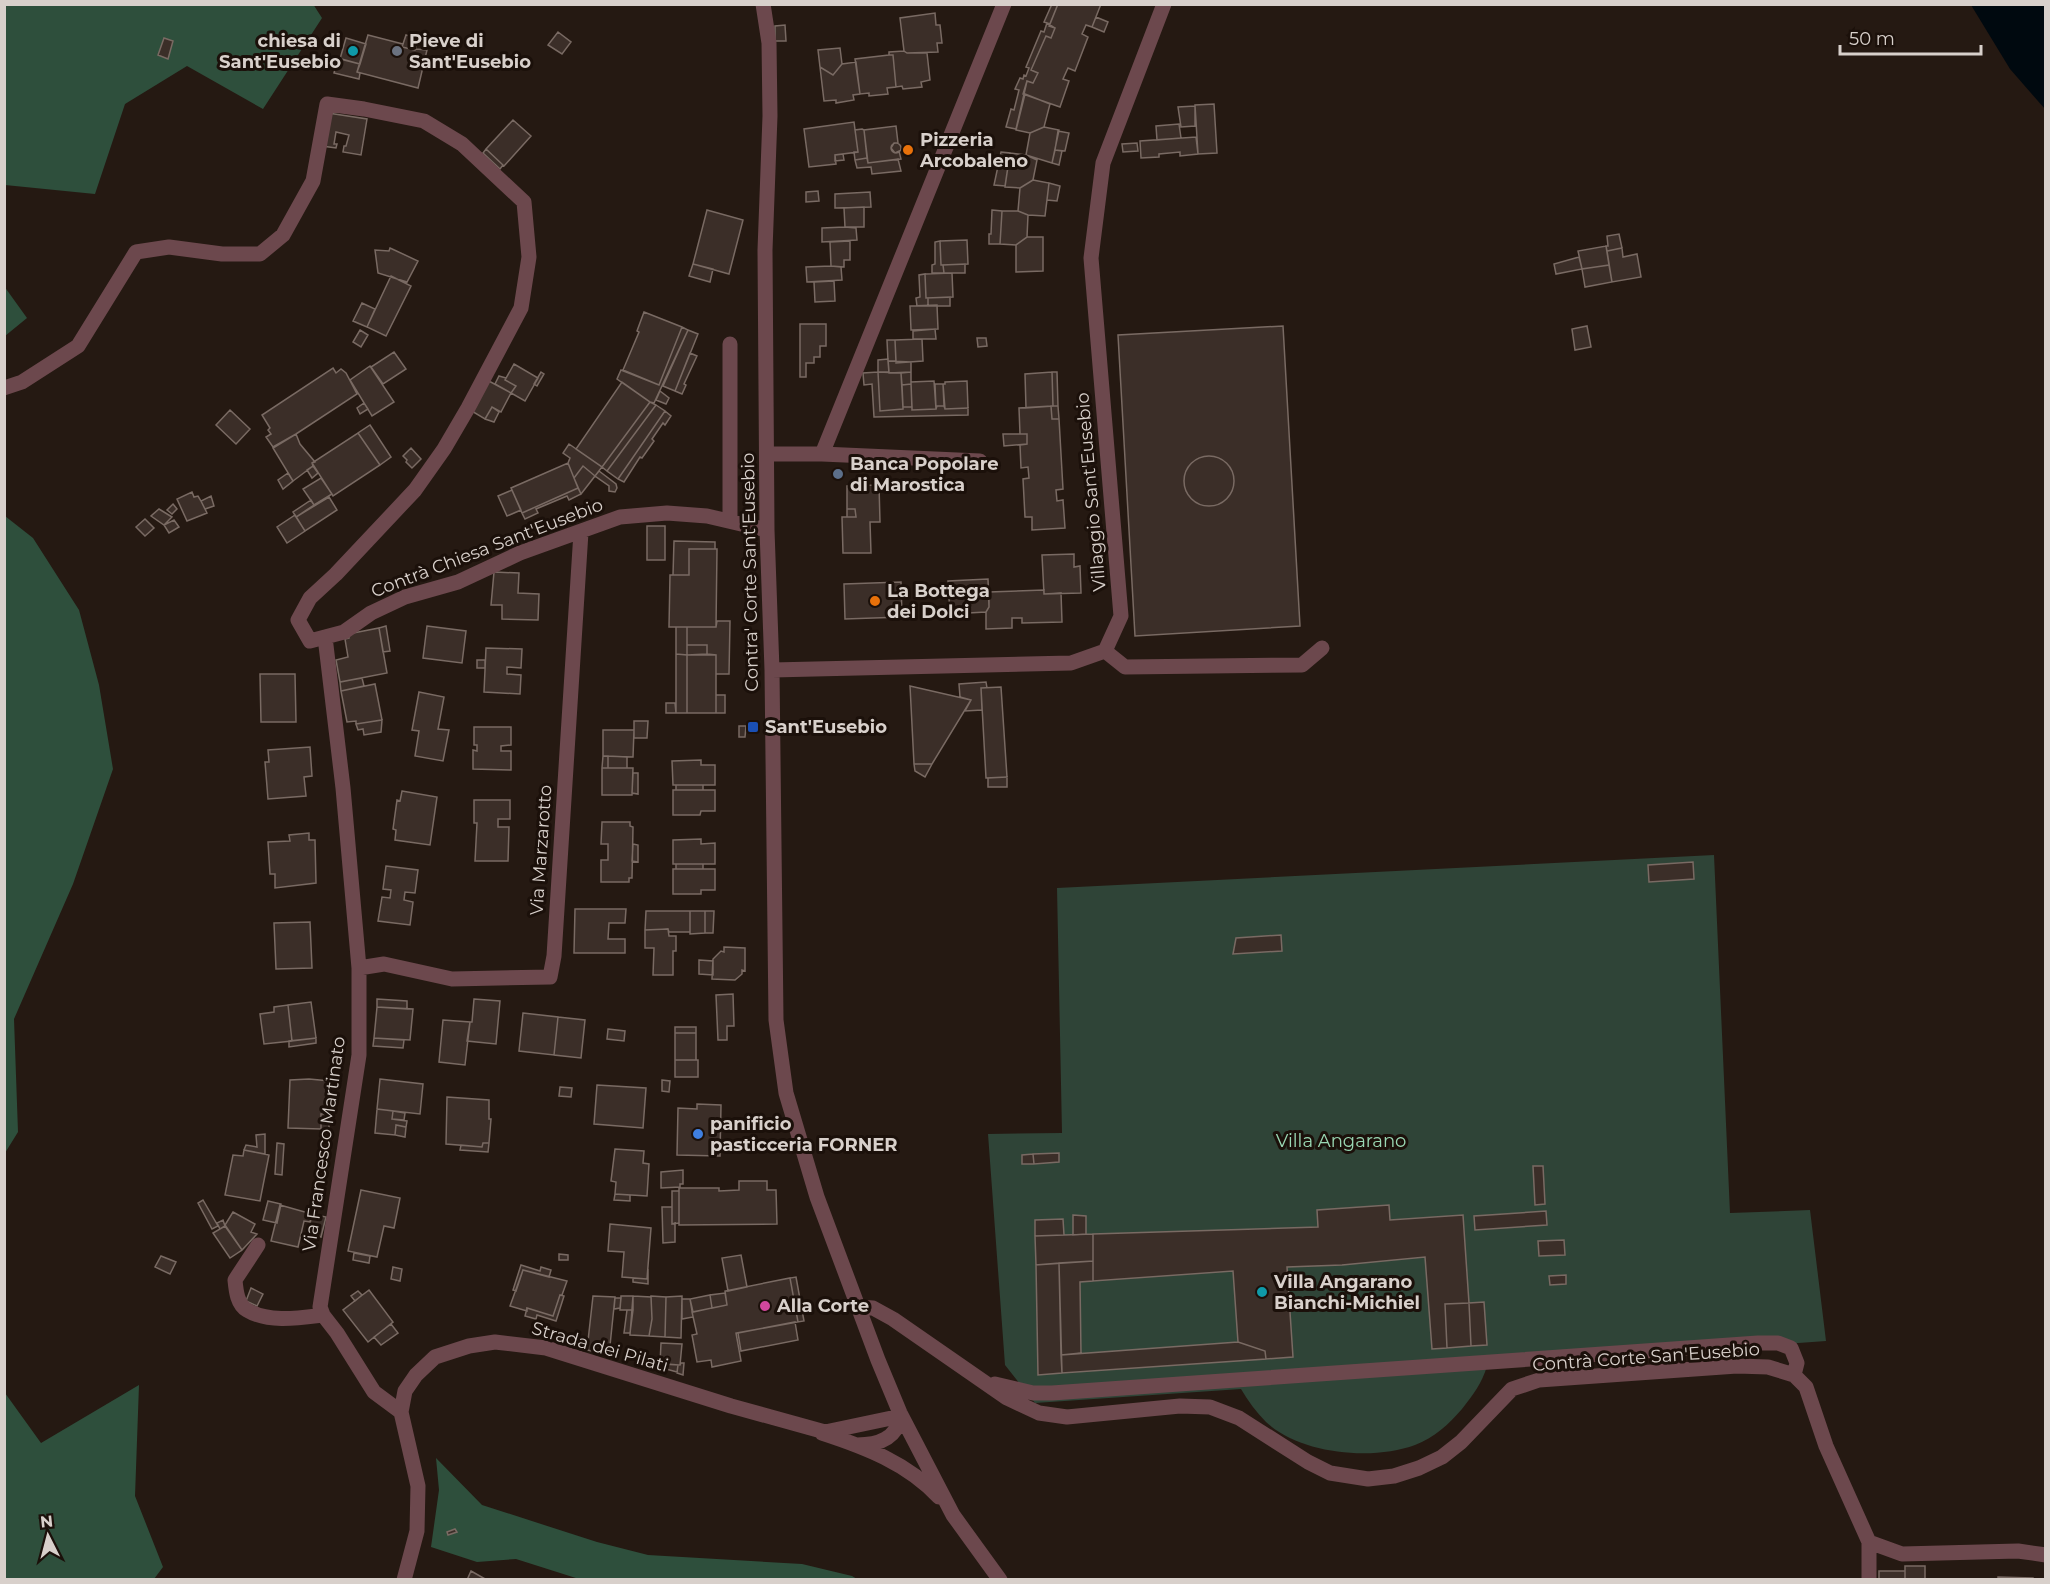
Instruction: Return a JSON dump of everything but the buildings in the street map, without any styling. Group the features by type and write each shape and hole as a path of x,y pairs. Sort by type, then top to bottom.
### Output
{"street":[{"name":"Contra' Corte Sant'Eusebio","path":"763,4 769,43 770,116 765,250 767,530 772,670 776,1020 786,1093 817,1197 901,1416 949,1508"},
{"path":"822,454 1004,4"},
{"name":"Villaggio Sant'Eusebio","path":"1105,651 1120,616 1091,258 1103,164 1164,4"},
{"path":"4,388 22,382 78,346 136,252 169,247 222,254 260,254 283,235 313,181 327,104 423,121 462,144 524,202 529,257 521,308 468,408 444,449 415,490 336,574 310,598 298,620 310,641 325,637"},
{"path":"730,344 730,521"},
{"path":"767,454 822,454 980,461"},
{"name":"Contrà Chiesa Sant'Eusebio","path":"325,637 344,632 371,613 405,597 458,582 520,553 621,517 667,513 707,516 767,530"},
{"name":"Via Marzarotto","path":"359,968 384,964 452,979 549,977 554,956 581,532"},
{"name":"Via Francesco Martinato","path":"322,1316 320,1307 359,1055 359,968 343,788 325,637"},
{"path":"772,670 1071,663 1105,651 1125,667 1302,665 1322,648"},
{"path":"258,1245 235,1280 237,1296 246,1309 271,1318 322,1316 337,1334 374,1392 401,1412 418,1486 417,1531 404,1580"},
{"name":"Contrà Corte San'Eusebio","path":"859,1306 873,1308 893,1319 1007,1398 1039,1413 1067,1418 1180,1406 1210,1407 1239,1418 1308,1462 1330,1473 1368,1479 1394,1476 1442,1457 1461,1442 1512,1389 1539,1380 1737,1366 1768,1367 1794,1375"},
{"name":"Strada dei Pilati","path":"401,1412 405,1391 416,1375 435,1357 469,1346 495,1342 546,1348 875,1452 909,1471 949,1508"},
{"path":"980,1380 1033,1393 1052,1394 1778,1343 1791,1348 1797,1363 1794,1375 1806,1387 1826,1446 1869,1542 1869,1580"},
{"name":"Strada dei Pilati","path":"807,1429 825,1432 901,1416 896,1432 890,1437 873,1444 856,1445"},
{"path":"949,1508 1000,1580"},
{"path":"1869,1542 1902,1554 2018,1551 2046,1555"}],"green space":[{"path":"313,4 322,18 263,109 187,66 125,104 95,194 5,185 4,5"},
{"path":"4,286 27,318 5,336 4,336"},
{"path":"5,516 33,538 79,610 99,685 113,769 73,884 14,1019 18,1132 5,1153"},
{"name":"Villa Angarano","path":"1714,855 1730,1213 1810,1210 1826,1341 1487,1366 1470,1399 1441,1430 1415,1445 1378,1453 1337,1452 1317,1448 1280,1433 1266,1422 1241,1389 1035,1403 1005,1365 988,1134 1062,1133 1057,888"},
{"path":"139,1385 135,1496 163,1567 154,1579 5,1579 5,1393 41,1443"},
{"path":"436,1458 482,1505 597,1542 648,1555 802,1564 857,1579 579,1579 516,1559 477,1562 431,1547 439,1490"}],"shaded area":[{"path":"1971,5 2045,5 2045,109 2010,69"}],"place":[{"name":"chiesa di Sant'Eusebio","path":"353,51"},
{"name":"Pieve di Sant'Eusebio","path":"397,51"},
{"name":"Pizzeria Arcobaleno","path":"908,150"},
{"name":"Banca Popolare di Marostica","path":"838,474"},
{"name":"La Bottega dei Dolci","path":"875,601"},
{"name":"Sant'Eusebio","path":"753,727"},
{"name":"panificio pasticceria FORNER","path":"698,1134"},
{"name":"Villa Angarano Bianchi-Michiel","path":"1262,1292"},
{"name":"Alla Corte","path":"765,1306"}]}
